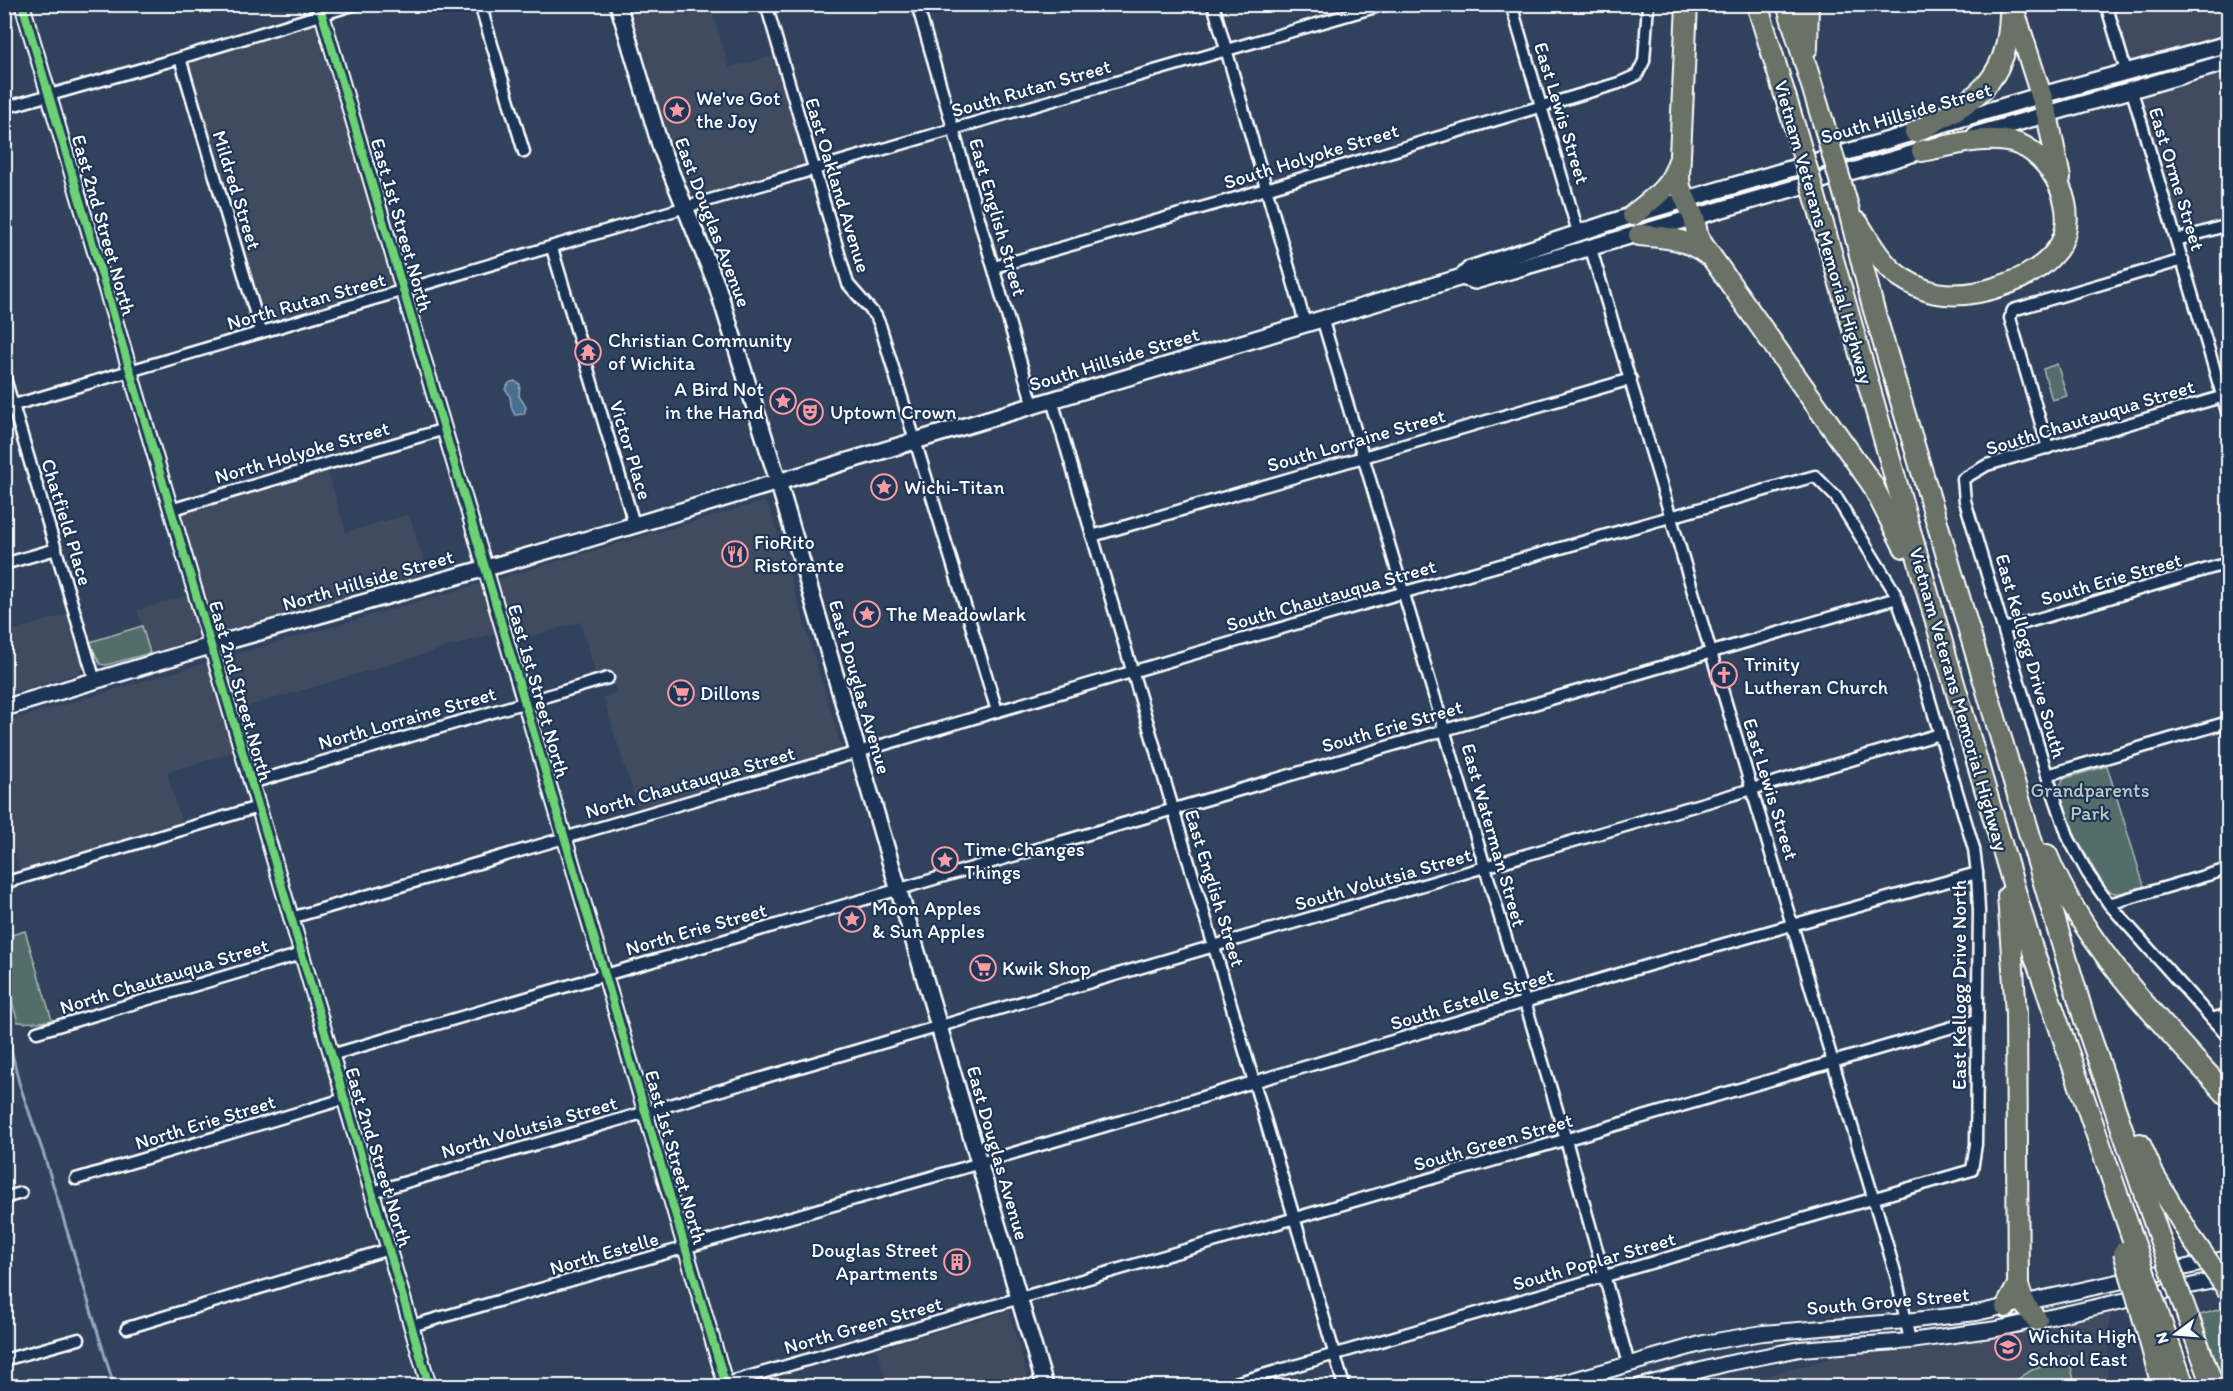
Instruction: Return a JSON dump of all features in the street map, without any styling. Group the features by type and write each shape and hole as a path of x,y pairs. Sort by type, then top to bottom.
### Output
{"highway":[{"path":"1687,4 1679,160 1680,187 1694,219 1698,238 1872,484 1899,533 1938,628"},
{"name":"Vietnam Veterans Memorial Highway","path":"1757,4 1821,217 2031,945 2099,1145 2155,1330"},
{"name":"Vietnam Veterans Memorial Highway","path":"1787,4 1848,207 1876,318 2085,1021 2213,1386"},
{"path":"1808,4 1806,30 1809,72"},
{"path":"1848,207 1879,257 1906,281 1936,293 1971,293 2012,283 2038,270 2058,250 2067,222 2065,197 2042,95 2011,4"},
{"path":"1915,132 1956,111 1979,93 1993,78 2005,52 2009,36 2011,4"},
{"path":"1922,151 1980,140 2011,141 2030,149 2045,162 2065,197"},
{"path":"1633,215 1664,189 1674,177 1679,160"},
{"path":"1639,235 1679,239 1694,245 1710,256"},
{"path":"2012,775 2059,884 2088,933 2150,1010 2229,1096"},
{"path":"1994,819 2009,899 2016,1014 2016,1299 2037,1320"},
{"path":"2085,1021 2154,1176 2192,1239 2229,1290"},
{"path":"2155,1330 2162,1386"},
{"path":"2155,1330 2184,1386"}],"main road":[{"name":"East Douglas Avenue","path":"618,4 661,147 717,286 778,481 1045,1386"},
{"name":"South Hillside Street","path":"1462,278 1470,269 1633,215 2042,95 2229,44"},
{"name":"South Hillside Street","path":"778,481 1322,318 1462,278 1475,281 1592,249 2229,62"},
{"name":"North Hillside Street","path":"4,708 778,481"}],"street":[{"name":"East 2nd Street North","path":"22,4 429,1386"},
{"path":"4,108 180,58 321,10 356,4"},
{"path":"480,4 524,152"},
{"name":"East Oakland Avenue","path":"766,4 848,284 876,316 880,325 997,711"},
{"name":"East English Street","path":"917,4 1033,405"},
{"path":"1214,4 1305,323"},
{"name":"South Rutan Street","path":"687,207 1386,4"},
{"name":"East Lewis Street","path":"1511,4 1578,232"},
{"name":"South Holyoke Street","path":"994,267 1267,189 1616,84 1637,75 1644,61 1648,4"},
{"path":"2106,4 2126,71"},
{"name":"East 1st Street North","path":"321,10 686,1248 723,1386"},
{"name":"Mildred Street","path":"180,58 261,332"},
{"name":"East Orme Street","path":"2132,91 2226,395 2229,414"},
{"name":"North Rutan Street","path":"9,407 687,207"},
{"path":"2177,240 2229,225"},
{"name":"Victor Place","path":"552,248 634,524"},
{"name":"East Lewis Street","path":"1592,249 1874,1199 1897,1279 1910,1341"},
{"path":"2048,448 2010,318 2013,310 2183,260"},
{"name":"East Waterman Street","path":"1322,318 1566,1140 1629,1364"},
{"name":"Chatfield Place","path":"4,375 9,407 56,549 95,681"},
{"name":"South Lorraine Street","path":"1092,536 1630,379"},
{"name":"South Chautauqua Street","path":"1963,479 1987,465 2226,395"},
{"name":"East English Street","path":"1052,400 1344,1386"},
{"name":"North Holyoke Street","path":"170,510 445,429"},
{"name":"South Chautauqua Street","path":"858,752 1815,476"},
{"name":"East Kellogg Drive North","path":"1815,476 1836,496 1897,598 1913,644 1974,849 1977,873 1979,957 1976,1144 1972,1170"},
{"name":"East Kellogg Drive South","path":"1963,479 1965,501 2047,775 2069,839 2088,874 2109,904 2229,1037"},
{"path":"4,564 56,549"},
{"name":"South Erie Street","path":"2004,629 2229,563"},
{"name":"South Erie Street","path":"898,891 1897,598"},
{"name":"North Lorraine Street","path":"250,783 608,678"},
{"path":"2047,775 2229,722"},
{"name":"South Volutsia Street","path":"939,1028 1940,734"},
{"name":"North Chautauqua Street","path":"291,918 858,752"},
{"path":"4,883 258,807"},
{"path":"2109,904 2229,869"},
{"name":"South Estelle Street","path":"979,1163 1792,924 1977,873"},
{"name":"North Erie Street","path":"331,1055 898,891"},
{"name":"North Chautauqua Street","path":"37,1032 301,954"},
{"path":"2212,1019 2229,1014"},
{"name":"South Green Street","path":"1019,1299 1977,1020"},
{"name":"North Volutsia Street","path":"372,1192 939,1028"},
{"name":"North Erie Street","path":"75,1179 344,1099"},
{"name":"North Estelle","path":"411,1326 979,1163"},
{"name":"South Poplar Street","path":"1225,1386 1972,1170"},
{"path":"4,1198 21,1193"},
{"path":"127,1328 388,1249"},
{"name":"South Grove Street","path":"1552,1386 1733,1337 1976,1313 2016,1299 2229,1258"},
{"name":"South Grove Street","path":"1640,1386 1767,1354 1841,1345 1954,1336 2229,1277"},
{"name":"North Green Street","path":"723,1386 1019,1299"},
{"path":"4,1360 78,1339"}],"shaded area":[{"path":"630,5 703,5 705,11 712,9 729,68 773,56 804,167 702,197 698,196 670,143"},
{"path":"2143,5 2228,5 2228,37 2143,60 2132,59 2124,47 2114,12"},
{"path":"315,25 321,30 320,43 339,106 345,113 365,176 365,190 387,268 392,273 395,286 393,289 265,326 262,324 187,64 193,60"},
{"path":"2228,68 2228,217 2187,229 2179,223 2142,105 2142,98 2146,92"},
{"path":"514,381 520,384 519,396 526,407 524,414 515,415 505,389 509,383"},
{"path":"327,470 346,532 409,514 428,573 220,632 215,631 181,517 182,513"},
{"path":"765,502 770,509 842,749 839,753 639,812 603,697 616,693 610,671 596,675 580,622 515,641 498,582 507,576"},
{"path":"476,585 484,588 499,632 236,710 222,664 227,657"},
{"path":"188,595 198,634 191,640 150,653 137,610"},
{"path":"71,613 84,658 81,670 77,674 5,694 5,633"},
{"path":"202,664 207,665 213,674 235,752 167,772 182,823 20,872 5,818 5,722"},
{"name":"Wichita High School East","path":"2110,1309 2107,1386 1729,1386 1856,1351 1931,1345 1998,1334"},
{"path":"1009,1311 1030,1386 888,1386 877,1349"}],"green space":[{"path":"2057,364 2067,396 2052,400 2043,369"},
{"path":"142,626 150,653 106,665 100,664 90,642"},
{"name":"Grandparents Park","path":"2107,766 2144,886 2122,893 2107,890 2103,885 2075,835 2057,793 2063,779"},
{"path":"25,931 52,1020 18,1022 5,978 5,937"},
{"path":"2228,1307 2228,1386 2224,1386 2200,1315"},
{"path":"2069,1356 2075,1386 2010,1386 2037,1367"}],"waterway":[{"path":"4,1018 19,1083 44,1155 114,1386"}],"cycle path":[{"path":"22,4 429,1386"},
{"path":"319,4 726,1386"}],"place":[{"name":"We've Got the Joy","path":"677,110"},
{"name":"Christian Community of Wichita","path":"588,352"},
{"name":"A Bird Not in the Hand","path":"783,401"},
{"name":"Uptown Crown","path":"810,412"},
{"name":"Wichi-Titan","path":"884,487"},
{"name":"FioRito Ristorante","path":"735,554"},
{"name":"The Meadowlark","path":"867,614"},
{"name":"Trinity Lutheran Church","path":"1724,675"},
{"name":"Dillons","path":"681,693"},
{"name":"Time Changes Things","path":"945,860"},
{"name":"Moon Apples & Sun Apples","path":"852,919"},
{"name":"Kwik Shop","path":"983,968"},
{"name":"Douglas Street Apartments","path":"957,1262"},
{"name":"Wichita High School East","path":"2008,1347"}]}
